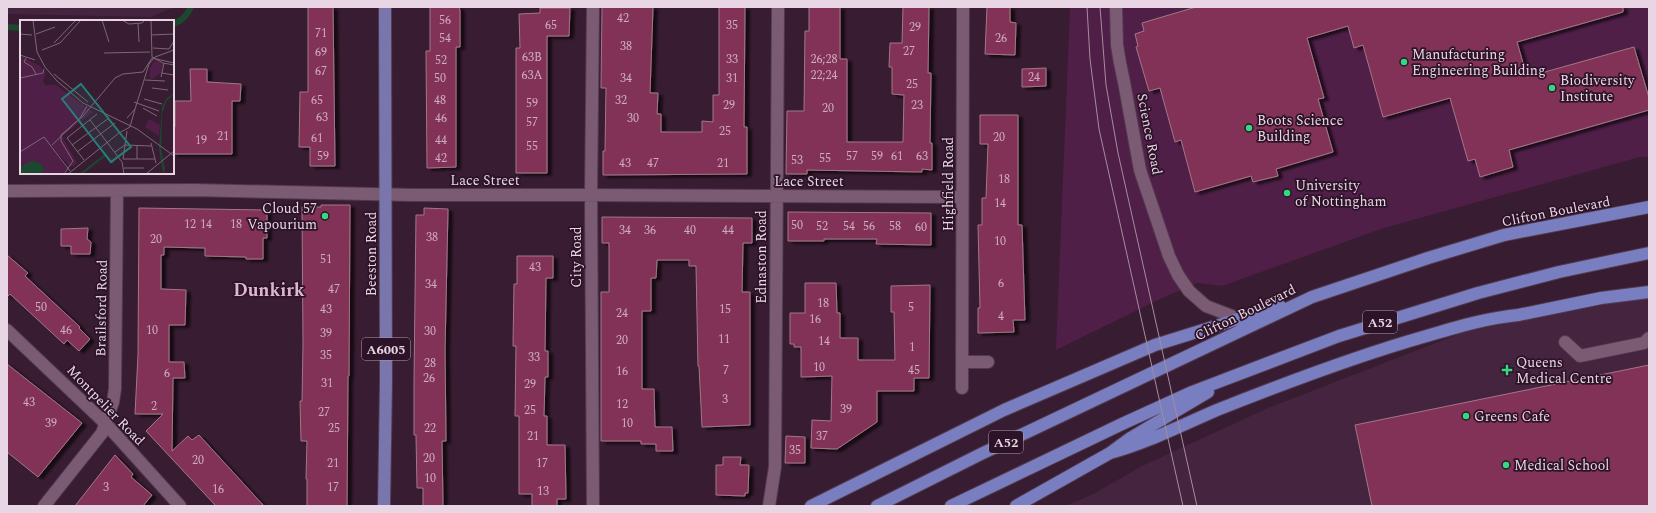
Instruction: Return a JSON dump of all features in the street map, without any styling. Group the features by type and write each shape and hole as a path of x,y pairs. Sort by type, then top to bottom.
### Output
{"highway":[{"name":"Clifton Boulevard","path":"876,506 981,454 1312,297 1421,260 1504,235 1649,207"},
{"name":"A52","path":"951,506 1192,392 1339,336 1414,312 1552,274 1649,253"},
{"path":"1110,453 1134,447 1209,414 1306,375 1414,340 1504,317 1518,316 1601,298 1649,292"},
{"path":"811,506 1011,407 1155,345 1237,318 1312,297"},
{"path":"1016,506 1110,453 1129,439 1236,375"}],"main road":[{"name":"Beeston Road","path":"384,505 385,7"}],"street":[{"name":"City Road","path":"592,506 591,195 593,7"},
{"name":"Ednaston Road","path":"769,506 775,467 778,7"},
{"name":"Highfield Road","path":"962,388 963,7"},
{"name":"Science Road","path":"1116,7 1117,45 1140,170 1170,256 1188,291 1206,306 1237,318"},
{"name":"Lace Street","path":"7,191 194,190 385,195 962,197"},
{"name":"Brailsford Road","path":"44,506 102,433 113,402 115,389 117,191"},
{"name":"Montpelier Road","path":"7,330 106,424 180,506"},
{"path":"1565,342 1580,356 1644,342 1649,338"},
{"path":"962,362 988,362"}],"shaded area":[{"path":"7,7 175,7 151,17 7,14"},
{"name":"University of Nottingham","path":"1070,7 1649,7 1649,157 1640,157 1384,228 1222,286 1197,283 1160,299 1056,350"},
{"name":"Queens Medical Centre","path":"1649,297 1649,506 1066,506 1095,493 1142,466 1268,408 1464,332 1586,306"}],"building":[{"path":"308,7 333,7 335,166 310,166 310,147 299,147 300,92 308,92"},
{"path":"430,7 459,7 460,11 460,47 456,47 456,167 427,168 426,51 430,51"},
{"path":"602,7 653,7 650,93 658,93 657,114 661,114 661,132 702,132 702,121 713,122 713,95 719,95 719,7 745,7 744,127 747,127 747,174 603,175 606,88 601,88"},
{"path":"809,7 840,7 840,59 847,59 847,142 903,142 904,95 892,94 892,67 889,67 890,43 902,43 903,7 929,7 928,73 931,73 930,143 932,143 932,170 922,169 922,172 807,170 807,174 786,174 787,111 804,111 805,31 809,31"},
{"path":"987,7 1010,7 1010,22 1016,23 1015,55 985,54"},
{"path":"1196,7 1623,7 1623,12 1517,42 1527,77 1634,47 1649,98 1649,110 1509,150 1513,167 1480,177 1475,159 1468,161 1450,98 1383,117 1363,45 1354,48 1348,26 1307,38 1324,98 1318,99 1333,152 1276,169 1278,176 1253,182 1251,176 1195,192 1181,140 1175,142 1160,88 1149,91 1136,47 1138,46 1135,34 1144,31 1142,23"},
{"path":"540,8 570,8 569,36 547,36 547,173 516,173 516,48 520,48 519,14 540,13"},
{"path":"1046,68 1046,86 1022,87 1022,69"},
{"path":"190,69 207,69 207,82 241,84 240,101 232,101 232,154 174,154 175,101 191,101"},
{"path":"980,115 1018,115 1018,225 1022,225 1025,320 1013,320 1014,332 978,333 978,308 980,308 978,225 982,225 982,198 986,198 988,144 980,144"},
{"path":"321,205 350,205 347,506 307,506 307,441 301,441 300,401 302,401 303,344 302,207 321,207"},
{"path":"139,208 267,210 267,238 263,238 263,259 205,256 205,248 164,247 164,255 161,255 161,289 186,290 185,325 169,325 169,362 184,362 185,378 173,378 172,451 188,436 192,440 199,435 264,506 216,506 146,431 163,414 135,414 138,355"},
{"path":"424,208 448,209 445,350 446,441 442,441 443,506 423,506 423,488 417,488 416,435 414,435 416,215 424,215"},
{"path":"788,212 931,213 931,245 876,244 877,239 788,241"},
{"path":"602,217 752,218 752,243 743,243 742,292 750,292 750,425 702,427 698,366 696,266 689,266 689,260 657,260 656,278 651,278 651,311 642,311 642,389 654,389 655,427 672,427 673,451 656,451 656,444 641,444 641,441 601,441 601,292 609,292 609,243 602,243"},
{"path":"88,228 87,239 91,242 90,254 71,254 71,246 61,246 61,229"},
{"path":"7,255 28,273 25,276 80,327 79,328 90,339 79,351 67,340 64,344 10,294 7,297"},
{"path":"517,256 553,256 553,278 546,278 545,351 548,351 548,377 545,377 544,416 547,416 547,445 565,445 566,499 557,499 557,506 532,506 532,494 519,494 519,416 515,416 516,346 513,346 514,284 517,284"},
{"path":"805,283 836,283 837,313 840,313 840,338 858,338 858,360 895,360 894,312 891,312 891,286 930,285 929,378 914,378 914,391 877,391 877,422 837,449 811,448 812,420 831,421 832,376 801,377 801,347 794,347 794,344 790,344 790,313 805,313"},
{"path":"7,364 82,423 38,477 7,452"},
{"name":"Medical School","path":"1649,365 1649,506 1372,506 1355,425"},
{"path":"786,436 805,437 805,463 785,463"},
{"path":"115,455 133,474 131,477 152,495 143,506 75,506"},
{"path":"723,457 741,457 740,465 749,465 748,493 745,493 745,496 716,495 716,465 723,465"}],"waterway":[{"path":"174,24 184,17 191,7"},
{"path":"7,27 20,28"}],"tram line":[{"path":"1087,7 1090,59 1099,129 1183,506"},
{"path":"1100,7 1106,85 1118,153 1197,506"}],"place":[{"name":"Manufacturing Engineering Building","path":"1404,62"},
{"name":"Biodiversity Institute","path":"1552,88"},
{"name":"Boots Science Building","path":"1249,128"},
{"name":"University of Nottingham","path":"1287,193"},
{"name":"Cloud 57 Vapourium","path":"325,216"},
{"name":"Queens Medical Centre","path":"1507,370"},
{"name":"Greens Cafe","path":"1466,416"},
{"name":"Medical School","path":"1506,465"}],"district":[{"name":"Dunkirk","path":"269,290"}]}
